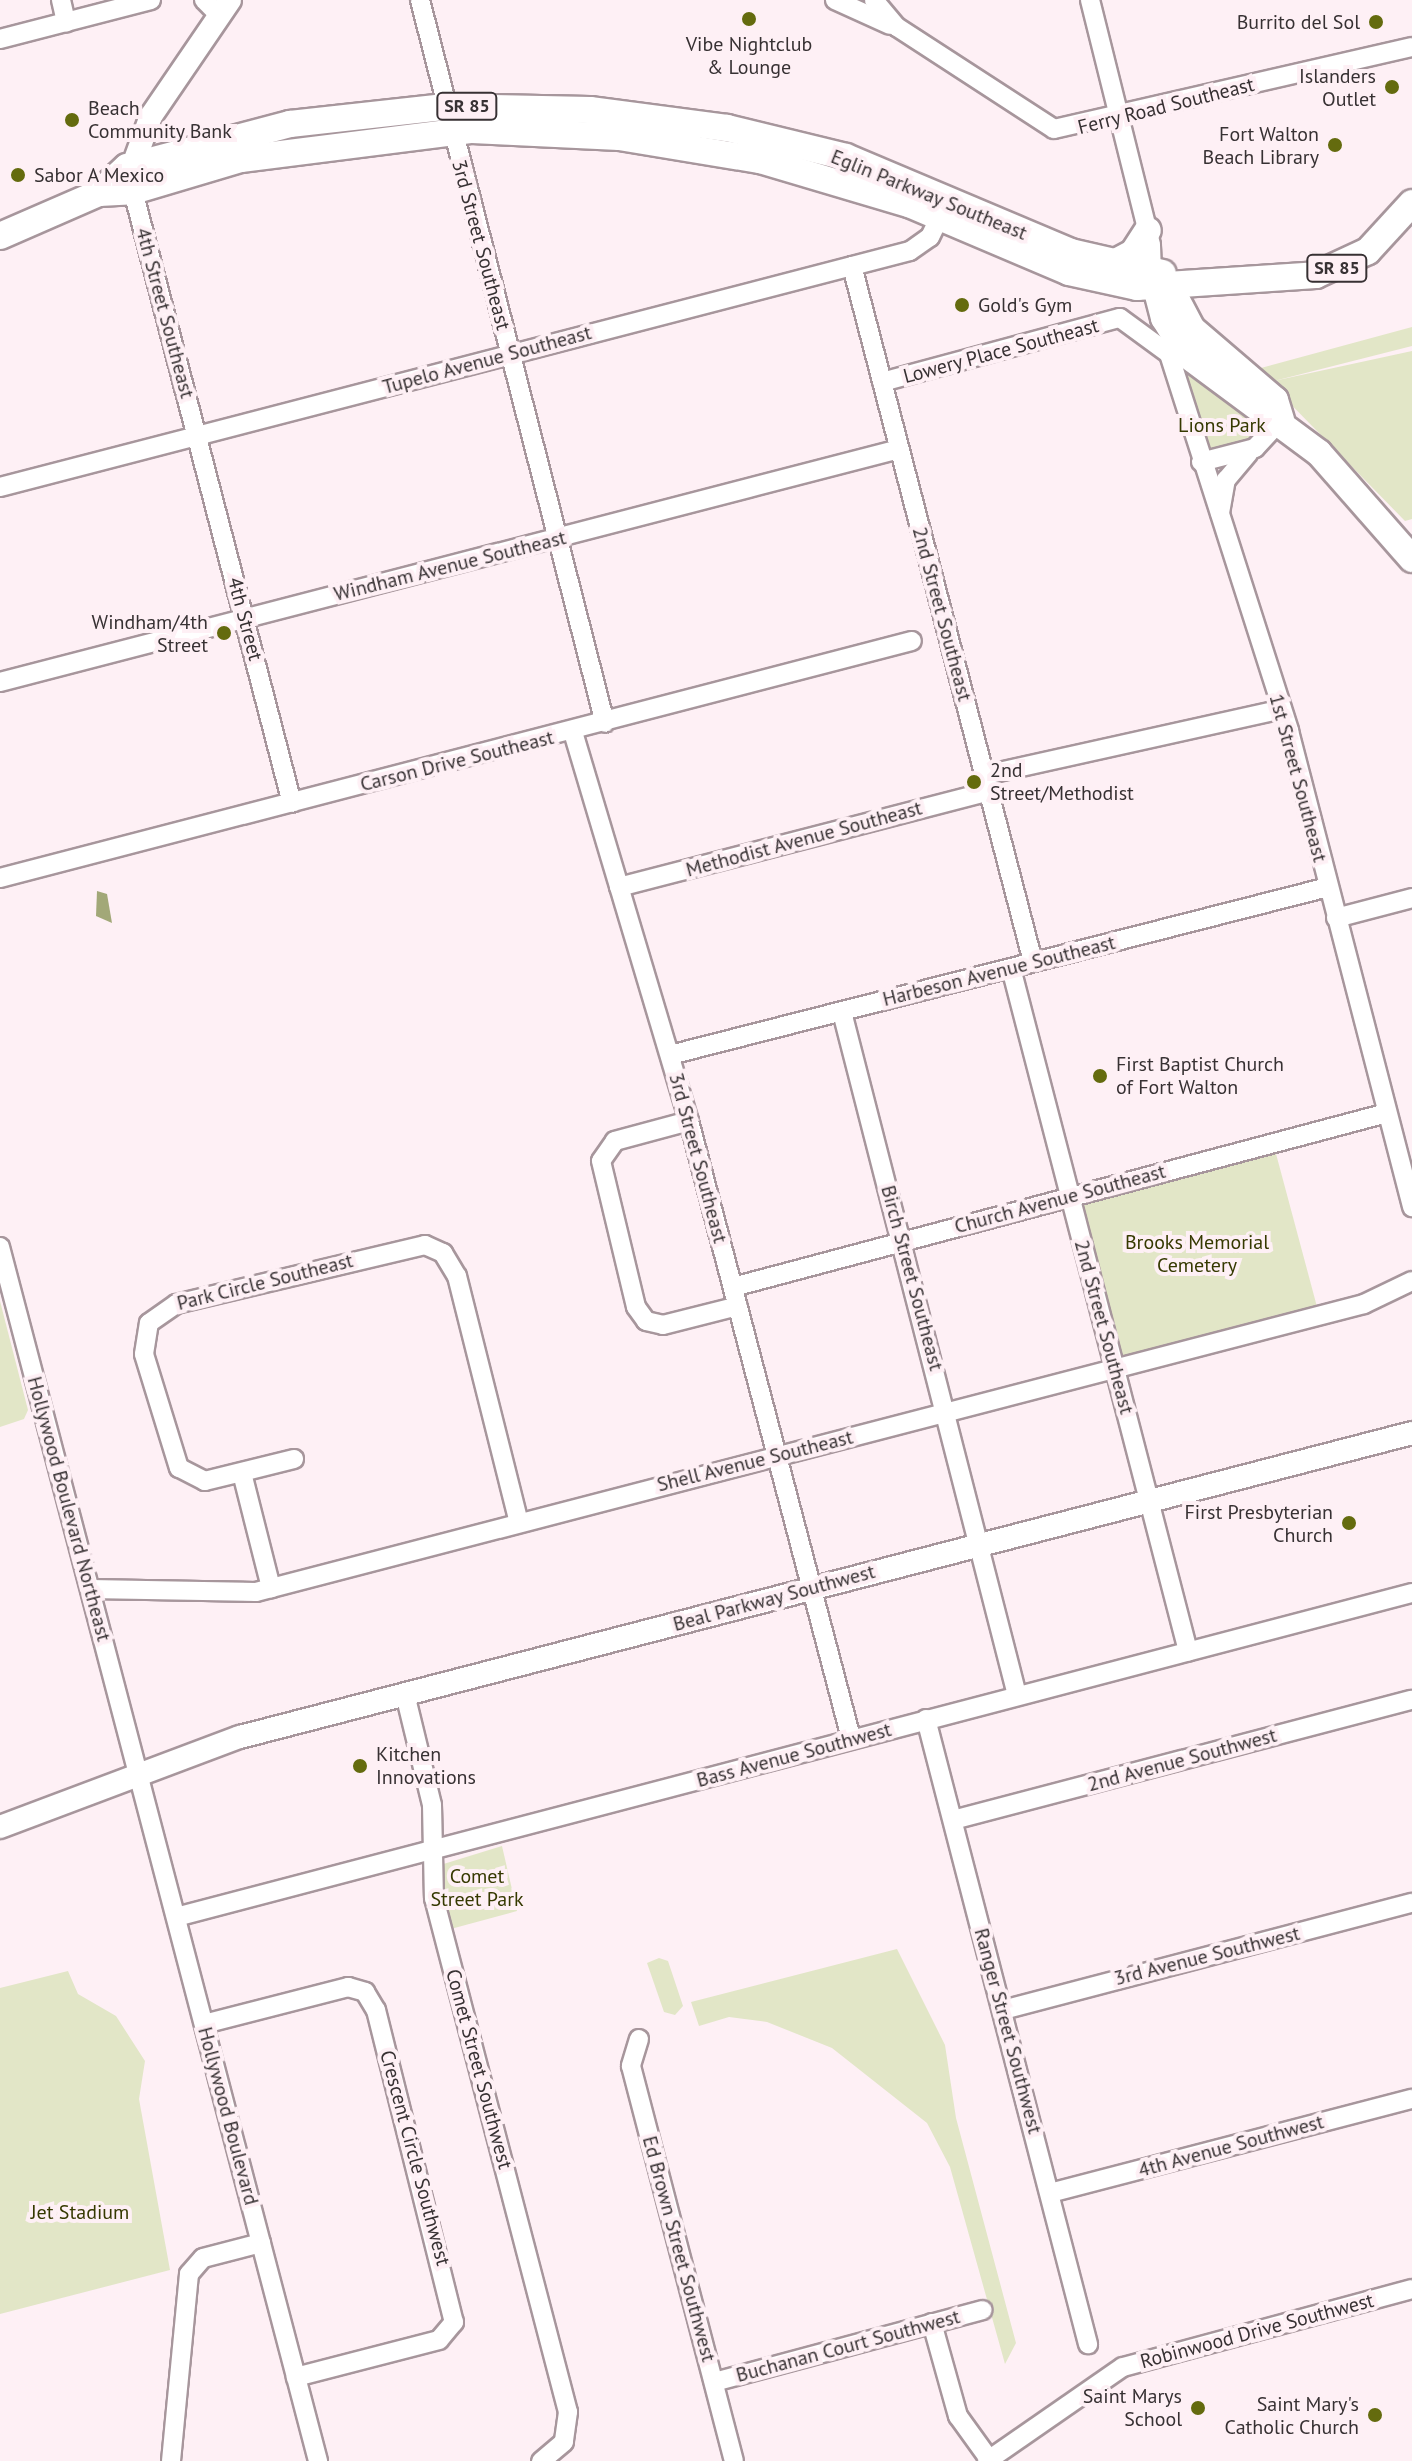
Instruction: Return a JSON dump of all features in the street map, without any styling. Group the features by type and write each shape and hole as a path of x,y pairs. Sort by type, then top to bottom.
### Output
{"highway":[{"name":"Eglin Parkway Southeast","path":"0,236 130,179 448,120 698,147 944,208 1161,280"},
{"name":"SR 85","path":"1217,283 1331,270 1383,239 1412,203"},
{"name":"Eglin Parkway Southeast","path":"944,208 1069,272 1217,283"},
{"path":"1112,264 1133,253 1149,237"},
{"path":"1161,280 1192,329 1275,400 1281,420 1412,559"},
{"path":"1161,280 1169,329 1193,361 1262,414 1281,420"},
{"path":"1192,329 1198,303 1217,283"}],"main road":[{"path":"130,179 218,5"},
{"name":"Beal Parkway Southwest","path":"0,1827 137,1771 405,1694 1412,1433"}],"street":[{"path":"61,0 66,22"},
{"path":"0,39 151,0"},
{"name":"3rd Street Southeast","path":"420,0 448,120 605,723"},
{"name":"Ferry Road Southeast","path":"835,0 897,27 1054,129 1120,117 1412,47"},
{"name":"Ferry Road Southeast","path":"874,0 897,27"},
{"path":"1090,0 1161,280"},
{"name":"4th Street Southeast","path":"130,179 198,435"},
{"name":"Tupelo Avenue Southeast","path":"0,487 852,266 922,245 944,208"},
{"name":"2nd Street Southeast","path":"852,266 1033,962"},
{"name":"Lowery Place Southeast","path":"882,382 1120,318 1169,354"},
{"name":"1st Street Southeast","path":"1169,354 1282,709 1412,1207"},
{"path":"1220,520 1226,480 1281,420"},
{"name":"4th Street","path":"198,435 292,803"},
{"path":"1201,462 1255,448"},
{"name":"Windham Avenue Southeast","path":"0,682 899,449"},
{"name":"Carson Drive Southeast","path":"0,878 573,732 912,641"},
{"name":"Methodist Avenue Southeast","path":"619,887 987,783 1282,709"},
{"name":"3rd Street Southeast","path":"573,732 689,1121 851,1738"},
{"name":"Harbeson Avenue Southeast","path":"670,1055 1328,887"},
{"path":"1336,918 1412,898"},
{"name":"2nd Street Southeast","path":"1011,968 1188,1651"},
{"name":"Birch Street Southeast","path":"842,1012 1017,1695"},
{"name":"Church Avenue Southeast","path":"733,1287 1387,1113"},
{"path":"689,1121 615,1141 601,1161 636,1307 646,1321 663,1325 738,1306"},
{"name":"Park Circle Southeast","path":"294,1459 205,1481 174,1462 144,1354 149,1323 176,1304 425,1245 443,1253 457,1276 519,1522"},
{"name":"Hollywood Boulevard Northeast","path":"0,1247 137,1771"},
{"name":"Shell Avenue Southeast","path":"90,1589 271,1588 1364,1304 1412,1281"},
{"path":"242,1473 271,1588"},
{"name":"Bass Avenue Southwest","path":"176,1917 1412,1593"},
{"name":"Comet Street Southwest","path":"405,1694 432,1805 434,1898 568,2412 564,2442 541,2461"},
{"name":"2nd Avenue Southwest","path":"953,1820 1412,1700"},
{"name":"Ranger Street Southwest","path":"926,1719 1088,2344"},
{"name":"Hollywood Boulevard","path":"137,1771 318,2461"},
{"name":"3rd Avenue Southwest","path":"1003,2010 1412,1903"},
{"name":"Crescent Circle Southwest","path":"204,2024 348,1987 365,1992 376,2010 454,2322 439,2340 296,2377"},
{"name":"Ed Brown Street Southwest","path":"639,2039 631,2066 734,2461"},
{"name":"4th Avenue Southwest","path":"1050,2193 1412,2099"},
{"path":"171,2461 189,2274 203,2258 261,2243"},
{"name":"Robinwood Drive Southwest","path":"988,2460 1123,2367 1412,2289"},
{"name":"Buchanan Court Southwest","path":"714,2382 982,2310"},
{"path":"932,2323 958,2416 988,2460"}],"green space":[{"path":"1412,327 1412,346 1266,383 1250,371"},
{"name":"Lions Park","path":"1178,351 1260,422 1252,442 1204,455"},
{"path":"1412,351 1412,519 1405,521 1269,382"},
{"name":"Brooks Memorial Cemetery","path":"1275,1150 1317,1306 1119,1360 1077,1203"},
{"path":"0,1301 28,1410 24,1419 0,1427"},
{"name":"Comet Street Park","path":"502,1846 517,1911 447,1930 437,1866"},
{"path":"897,1949 945,2045 956,2118 1016,2343 1005,2364 950,2167 927,2123 832,2048 767,2022 729,2017 699,2026 691,2002"},
{"path":"659,1958 668,1961 683,2006 675,2015 664,2012 647,1963"},
{"name":"Jet Stadium","path":"68,1971 78,1994 116,2016 145,2061 139,2099 170,2270 0,2314 0,1988"}],"shaded area":[{"path":"97,891 107,894 112,923 96,916"}],"place":[{"name":"Vibe Nightclub & Lounge","path":"749,19"},
{"name":"Burrito del Sol","path":"1376,22"},
{"name":"Islanders Outlet","path":"1392,87"},
{"name":"Beach Community Bank","path":"72,120"},
{"name":"Fort Walton Beach Library","path":"1335,145"},
{"name":"Sabor A Mexico","path":"18,175"},
{"name":"Gold's Gym","path":"962,305"},
{"name":"Windham/4th Street","path":"224,633"},
{"name":"2nd Street/Methodist","path":"974,782"},
{"name":"First Baptist Church of Fort Walton","path":"1100,1076"},
{"name":"First Presbyterian Church","path":"1349,1523"},
{"name":"Kitchen Innovations","path":"360,1766"},
{"name":"Saint Marys School","path":"1198,2408"},
{"name":"Saint Mary's Catholic Church","path":"1375,2415"}]}
